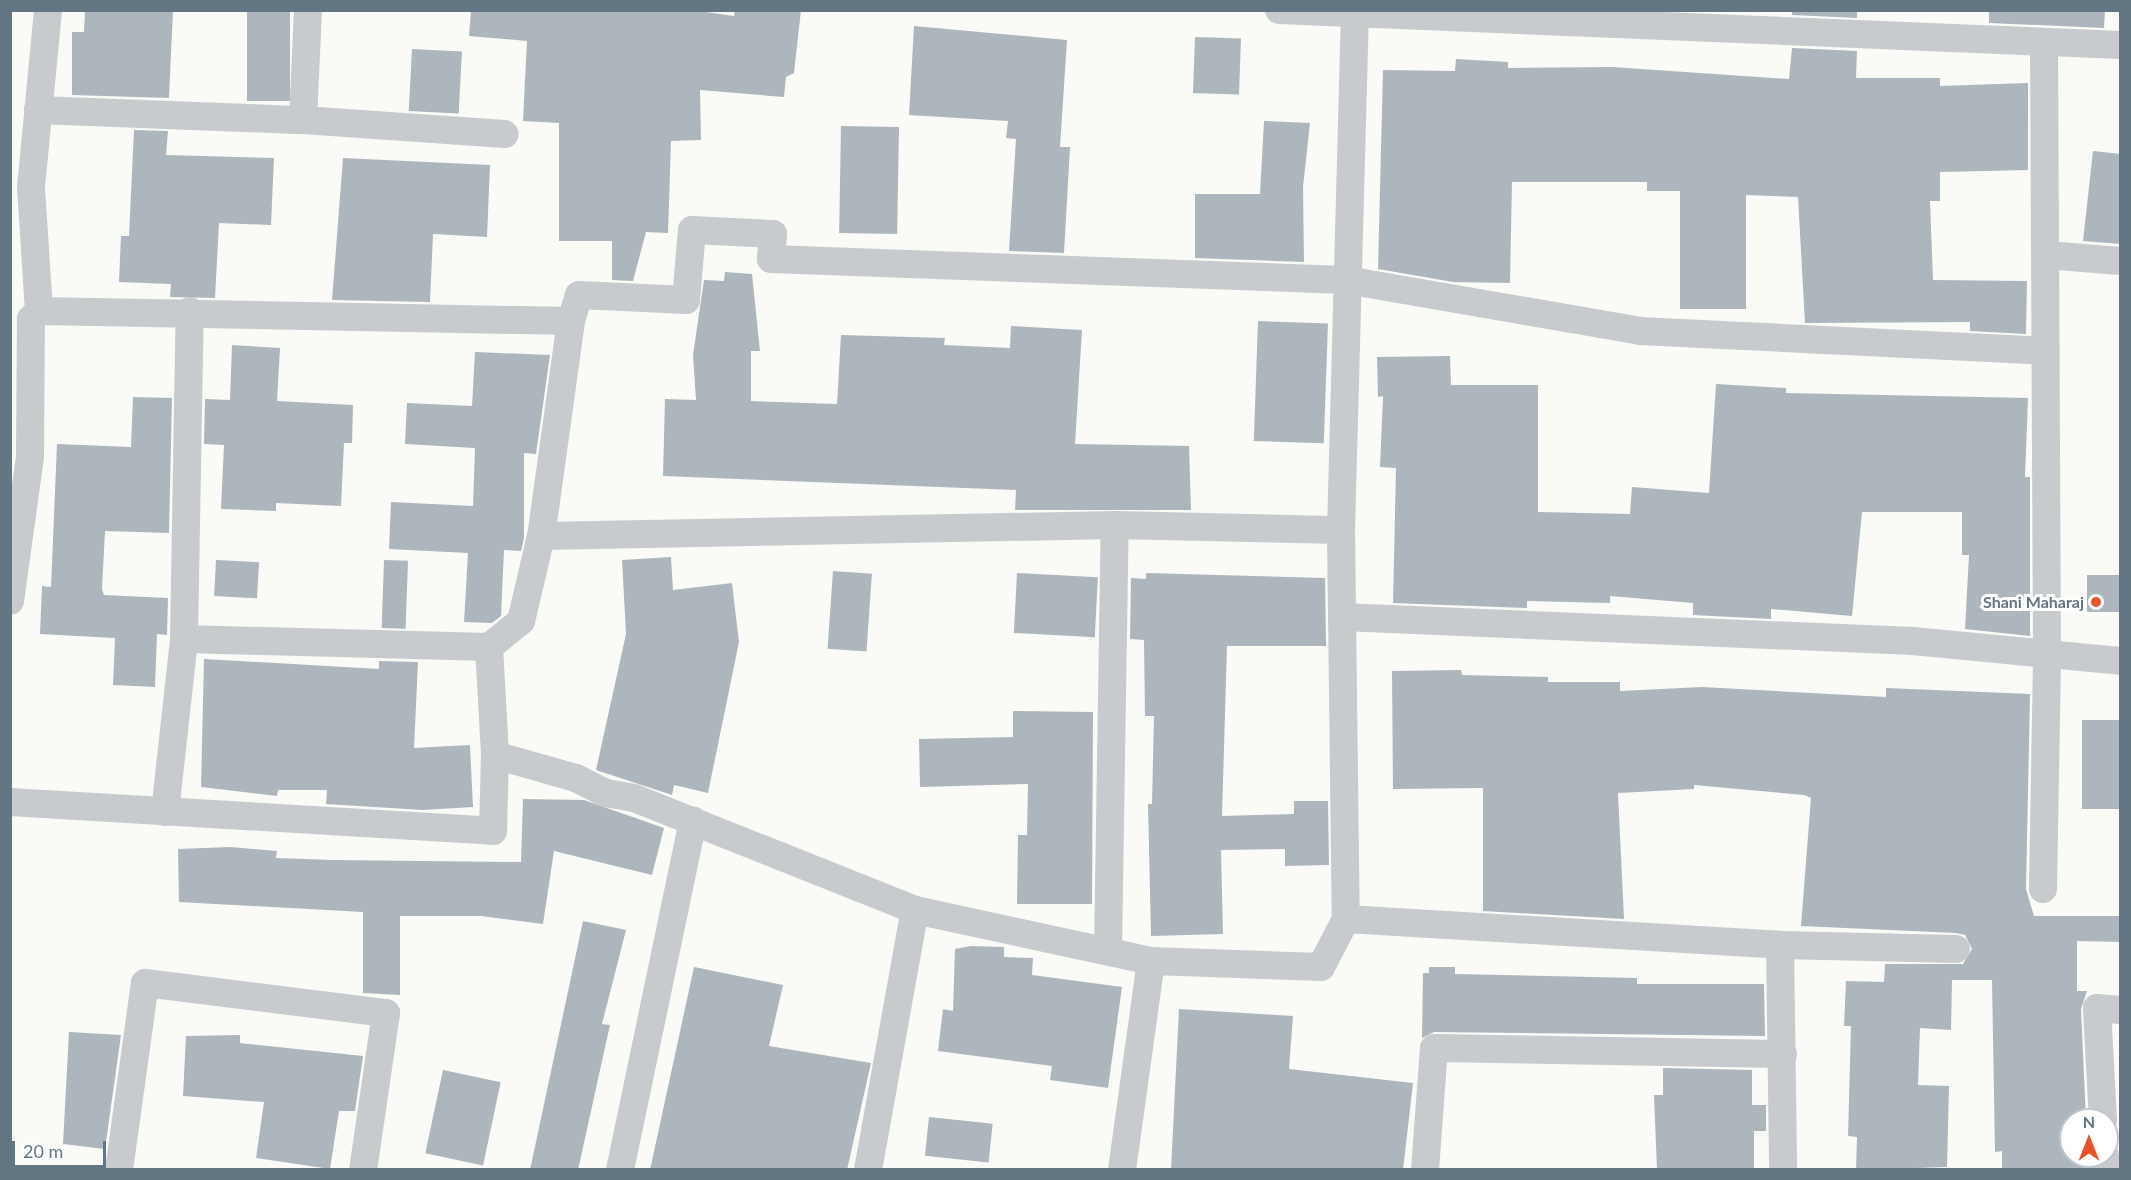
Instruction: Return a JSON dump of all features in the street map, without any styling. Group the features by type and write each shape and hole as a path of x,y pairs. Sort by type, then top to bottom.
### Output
{"street":[{"path":"10,600 32,319 39,310 32,187 48,10"},
{"path":"303,120 308,10"},
{"path":"1279,10 1511,17 2121,45"},
{"path":"495,754 693,821 915,910 1151,961 1321,967 1346,919 1341,530 1355,13"},
{"path":"2043,889 2048,654 2044,43"},
{"path":"38,110 303,120 505,134"},
{"path":"184,639 489,647 521,621 541,536 571,321 579,295 686,300 692,230 772,234 771,260 1346,280 1640,331 2046,351"},
{"path":"2046,255 2121,261"},
{"path":"39,310 190,310 571,321"},
{"path":"165,812 184,639 190,310"},
{"path":"541,536 1115,525 1341,530"},
{"path":"1108,951 1115,525"},
{"path":"1342,617 1912,641 2121,661"},
{"path":"10,802 493,831 495,754 489,647"},
{"path":"620,1170 693,821"},
{"path":"868,1170 915,910"},
{"path":"1346,919 1780,945 1956,949"},
{"path":"1780,945 1783,1170"},
{"path":"1122,1170 1151,961"},
{"path":"119,1170 145,983 386,1013 363,1170"},
{"path":"2102,1108 2097,1008 2121,1010"},
{"path":"1425,1170 1434,1048 1783,1054"}],"building":[{"path":"85,10 173,10 169,98 72,95 72,32 84,32"},
{"path":"247,10 290,10 290,101 247,101"},
{"path":"471,10 693,10 734,16 735,10 801,10 794,73 786,77 784,97 700,90 701,140 671,141 668,233 646,232 633,281 612,280 612,241 559,241 559,123 523,121 527,41 469,36"},
{"path":"1792,10 1857,10 1857,18 1792,15"},
{"path":"1989,10 2105,10 2104,28 1989,23"},
{"path":"914,26 1067,40 1060,147 1070,147 1064,253 1009,251 1016,139 1006,138 1008,121 909,115"},
{"path":"1195,37 1241,39 1239,95 1193,93"},
{"path":"1792,48 1857,51 1856,78 1940,78 1940,86 2028,83 2028,170 1940,172 1940,201 1930,201 1933,280 2027,281 2026,334 1970,331 1970,322 1805,323 1798,197 1746,195 1746,309 1680,309 1680,191 1647,191 1647,182 1512,182 1510,283 1453,282 1378,269 1383,70 1455,71 1456,59 1508,62 1508,68 1612,67 1789,79"},
{"path":"412,49 462,52 459,114 409,111"},
{"path":"1264,121 1310,123 1303,187 1304,262 1195,258 1195,194 1260,194"},
{"path":"841,126 899,127 897,234 839,233"},
{"path":"134,130 168,131 166,155 274,158 271,225 219,223 215,298 170,297 171,284 119,282 121,236 129,236"},
{"path":"2093,151 2121,154 2121,244 2083,241"},
{"path":"343,158 490,165 487,237 433,234 430,302 332,300"},
{"path":"725,272 752,274 760,351 751,351 751,401 837,404 841,335 945,338 944,345 1010,348 1011,326 1082,330 1075,444 1189,446 1191,510 1015,510 1016,490 663,476 665,399 696,400 693,355 704,280 724,281"},
{"path":"1258,321 1328,323 1324,443 1254,441"},
{"path":"232,345 280,348 277,401 353,405 352,443 344,443 341,506 276,503 276,511 221,509 224,445 204,444 205,399 230,400"},
{"path":"475,352 550,355 536,454 524,453 524,538 521,551 504,550 501,616 492,623 464,622 468,553 389,549 391,502 473,506 475,448 405,444 407,403 472,406"},
{"path":"1450,356 1451,385 1538,385 1538,512 1630,514 1632,487 1709,493 1716,384 1786,388 1786,393 2028,398 2025,477 2030,477 2030,636 1965,629 1969,555 1962,555 1962,512 1862,512 1852,616 1771,609 1771,619 1693,615 1693,603 1610,596 1610,603 1527,601 1527,608 1393,603 1396,468 1380,467 1383,396 1378,397 1377,357"},
{"path":"133,397 172,398 169,533 105,531 102,589 104,595 168,598 167,635 157,634 155,687 113,685 115,638 40,634 42,586 51,587 57,444 131,447"},
{"path":"671,557 673,590 732,583 739,642 708,793 674,785 672,795 596,770 626,634 622,560"},
{"path":"216,560 259,562 257,598 214,596"},
{"path":"384,560 408,561 406,629 382,628"},
{"path":"833,571 872,574 866,652 828,649"},
{"path":"1017,573 1098,577 1095,637 1014,633"},
{"path":"1146,573 1325,578 1326,646 1227,646 1222,816 1294,814 1294,801 1328,801 1329,865 1285,866 1285,849 1221,850 1223,934 1151,936 1148,804 1152,804 1154,716 1145,716 1144,640 1130,639 1131,578 1146,579"},
{"name":"Shani Maharaj","path":"2087,575 2120,575 2120,612 2087,612"},
{"path":"204,659 379,669 379,661 418,662 414,748 470,745 473,807 423,810 326,804 327,790 278,790 277,796 201,787"},
{"path":"1461,670 1462,675 1548,677 1548,682 1620,682 1620,691 1702,687 1886,697 1886,688 2030,694 2026,889 2034,916 2121,916 2121,942 2077,941 2077,991 2087,991 2081,1009 2085,1108 2059,1108 2059,1168 2088,1168 2088,1170 2002,1170 2002,1151 1995,1152 1992,980 1952,980 1951,1030 1920,1028 1918,1085 1949,1086 1947,1167 1856,1170 1857,1137 1848,1136 1851,1026 1844,1026 1846,981 1884,982 1885,964 1963,964 1972,949 1965,935 1956,933 1801,926 1811,798 1804,795 1694,785 1694,789 1618,793 1624,919 1483,911 1483,788 1393,789 1392,671"},
{"path":"1013,711 1093,712 1092,904 1017,904 1018,835 1027,835 1028,784 920,787 919,739 1013,737"},
{"path":"2082,720 2120,720 2120,809 2082,809"},
{"path":"523,799 584,800 664,828 652,875 554,851 543,924 481,916 400,916 400,995 363,993 363,912 179,902 178,849 230,847 277,851 276,858 521,862"},
{"path":"583,921 626,930 602,1024 610,1025 578,1170 530,1170"},
{"path":"971,946 1004,947 1004,957 1033,958 1032,975 1122,987 1108,1088 1050,1080 1052,1066 938,1051 943,1009 953,1011 955,949"},
{"path":"694,967 783,985 769,1046 871,1063 847,1170 650,1170"},
{"path":"1429,967 1455,967 1455,974 1637,978 1637,984 1764,984 1765,1036 1434,1032 1422,1038 1423,973 1429,973"},
{"path":"1179,1009 1293,1016 1289,1069 1413,1083 1403,1170 1171,1170"},
{"path":"69,1032 121,1035 105,1149 63,1144"},
{"path":"240,1035 240,1043 363,1056 355,1111 339,1111 330,1169 256,1158 264,1102 183,1096 186,1036"},
{"path":"1663,1068 1752,1070 1752,1105 1766,1105 1766,1131 1754,1131 1754,1170 1657,1170 1654,1095 1663,1095"},
{"path":"443,1070 501,1082 483,1165 425,1153"},
{"path":"929,1117 993,1124 989,1162 925,1156"}],"place":[{"name":"Shani Maharaj","path":"2096,602"}]}
